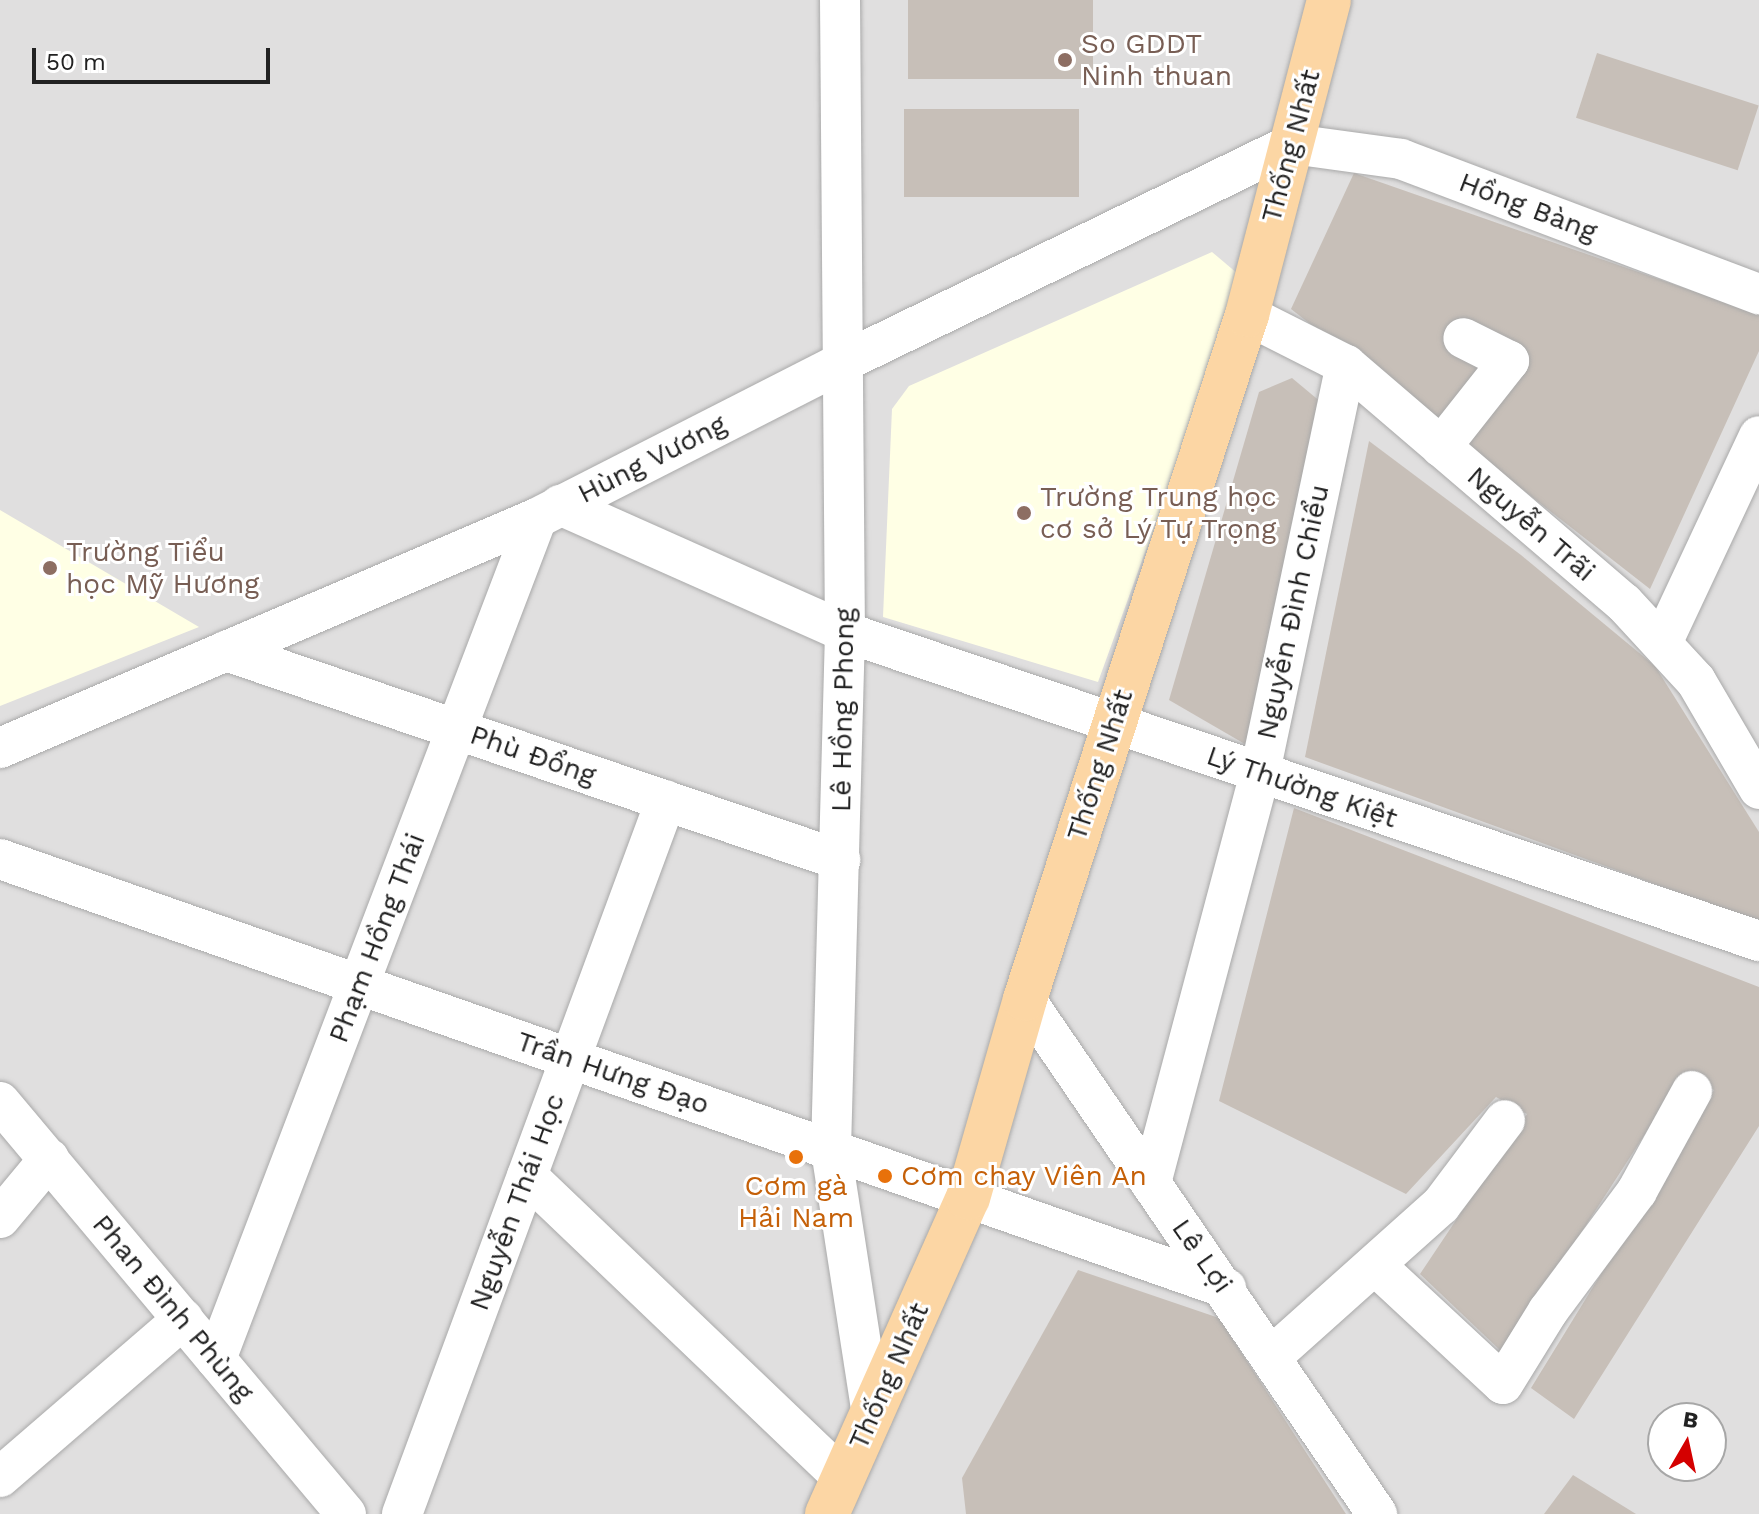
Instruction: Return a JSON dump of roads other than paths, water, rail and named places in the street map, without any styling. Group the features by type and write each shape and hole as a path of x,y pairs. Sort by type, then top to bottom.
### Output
{"main road":[{"name":"Thống Nhất","path":"835,1496 968,1198 1025,999 1247,315 1329,0"}],"street":[{"name":"Lê Hồng Phong","path":"840,0 845,632 831,1150 872,1416"},
{"name":"Hùng Vương","path":"0,748 548,512 841,363 1292,144"},
{"name":"Hồng Bàng","path":"1292,144 1401,159 1759,294"},
{"name":"Nguyễn Trãi","path":"1247,315 1346,365 1663,641 1696,681 1759,789"},
{"path":"1441,447 1509,361 1463,338"},
{"name":"Nguyễn Đình Chiểu","path":"1151,1183 1260,772 1346,365"},
{"path":"1663,641 1759,436"},
{"name":"Lý Thường Kiệt","path":"548,512 845,632 1759,941"},
{"name":"Phạm Hồng Thái","path":"216,1359 456,729 548,512"},
{"name":"Phù Đổng","path":"226,651 840,860"},
{"name":"Nguyễn Thái Học","path":"402,1514 666,800"},
{"name":"Trần Hưng Đạo","path":"0,859 1226,1288"},
{"name":"Lê Lợi","path":"1025,999 1226,1288 1377,1514"},
{"path":"1376,1266 1503,1384 1548,1311 1637,1191 1692,1091"},
{"name":"Phan Đình Phùng","path":"0,1102 346,1514"},
{"path":"1271,1357 1441,1205 1505,1120"},
{"path":"0,1218 49,1159"},
{"path":"527,1176 835,1496"},
{"path":"0,1477 183,1319"}],"place":[{"name":"So GDDT Ninh thuan","path":"1065,60"},
{"name":"Trường Trung học cơ sở Lý Tự Trọng","path":"1024,513"},
{"name":"Trường Tiểu học Mỹ Hương","path":"50,568"},
{"name":"Cơm gà Hải Nam","path":"796,1157"},
{"name":"Cơm chay Viên An","path":"885,1176"}]}
